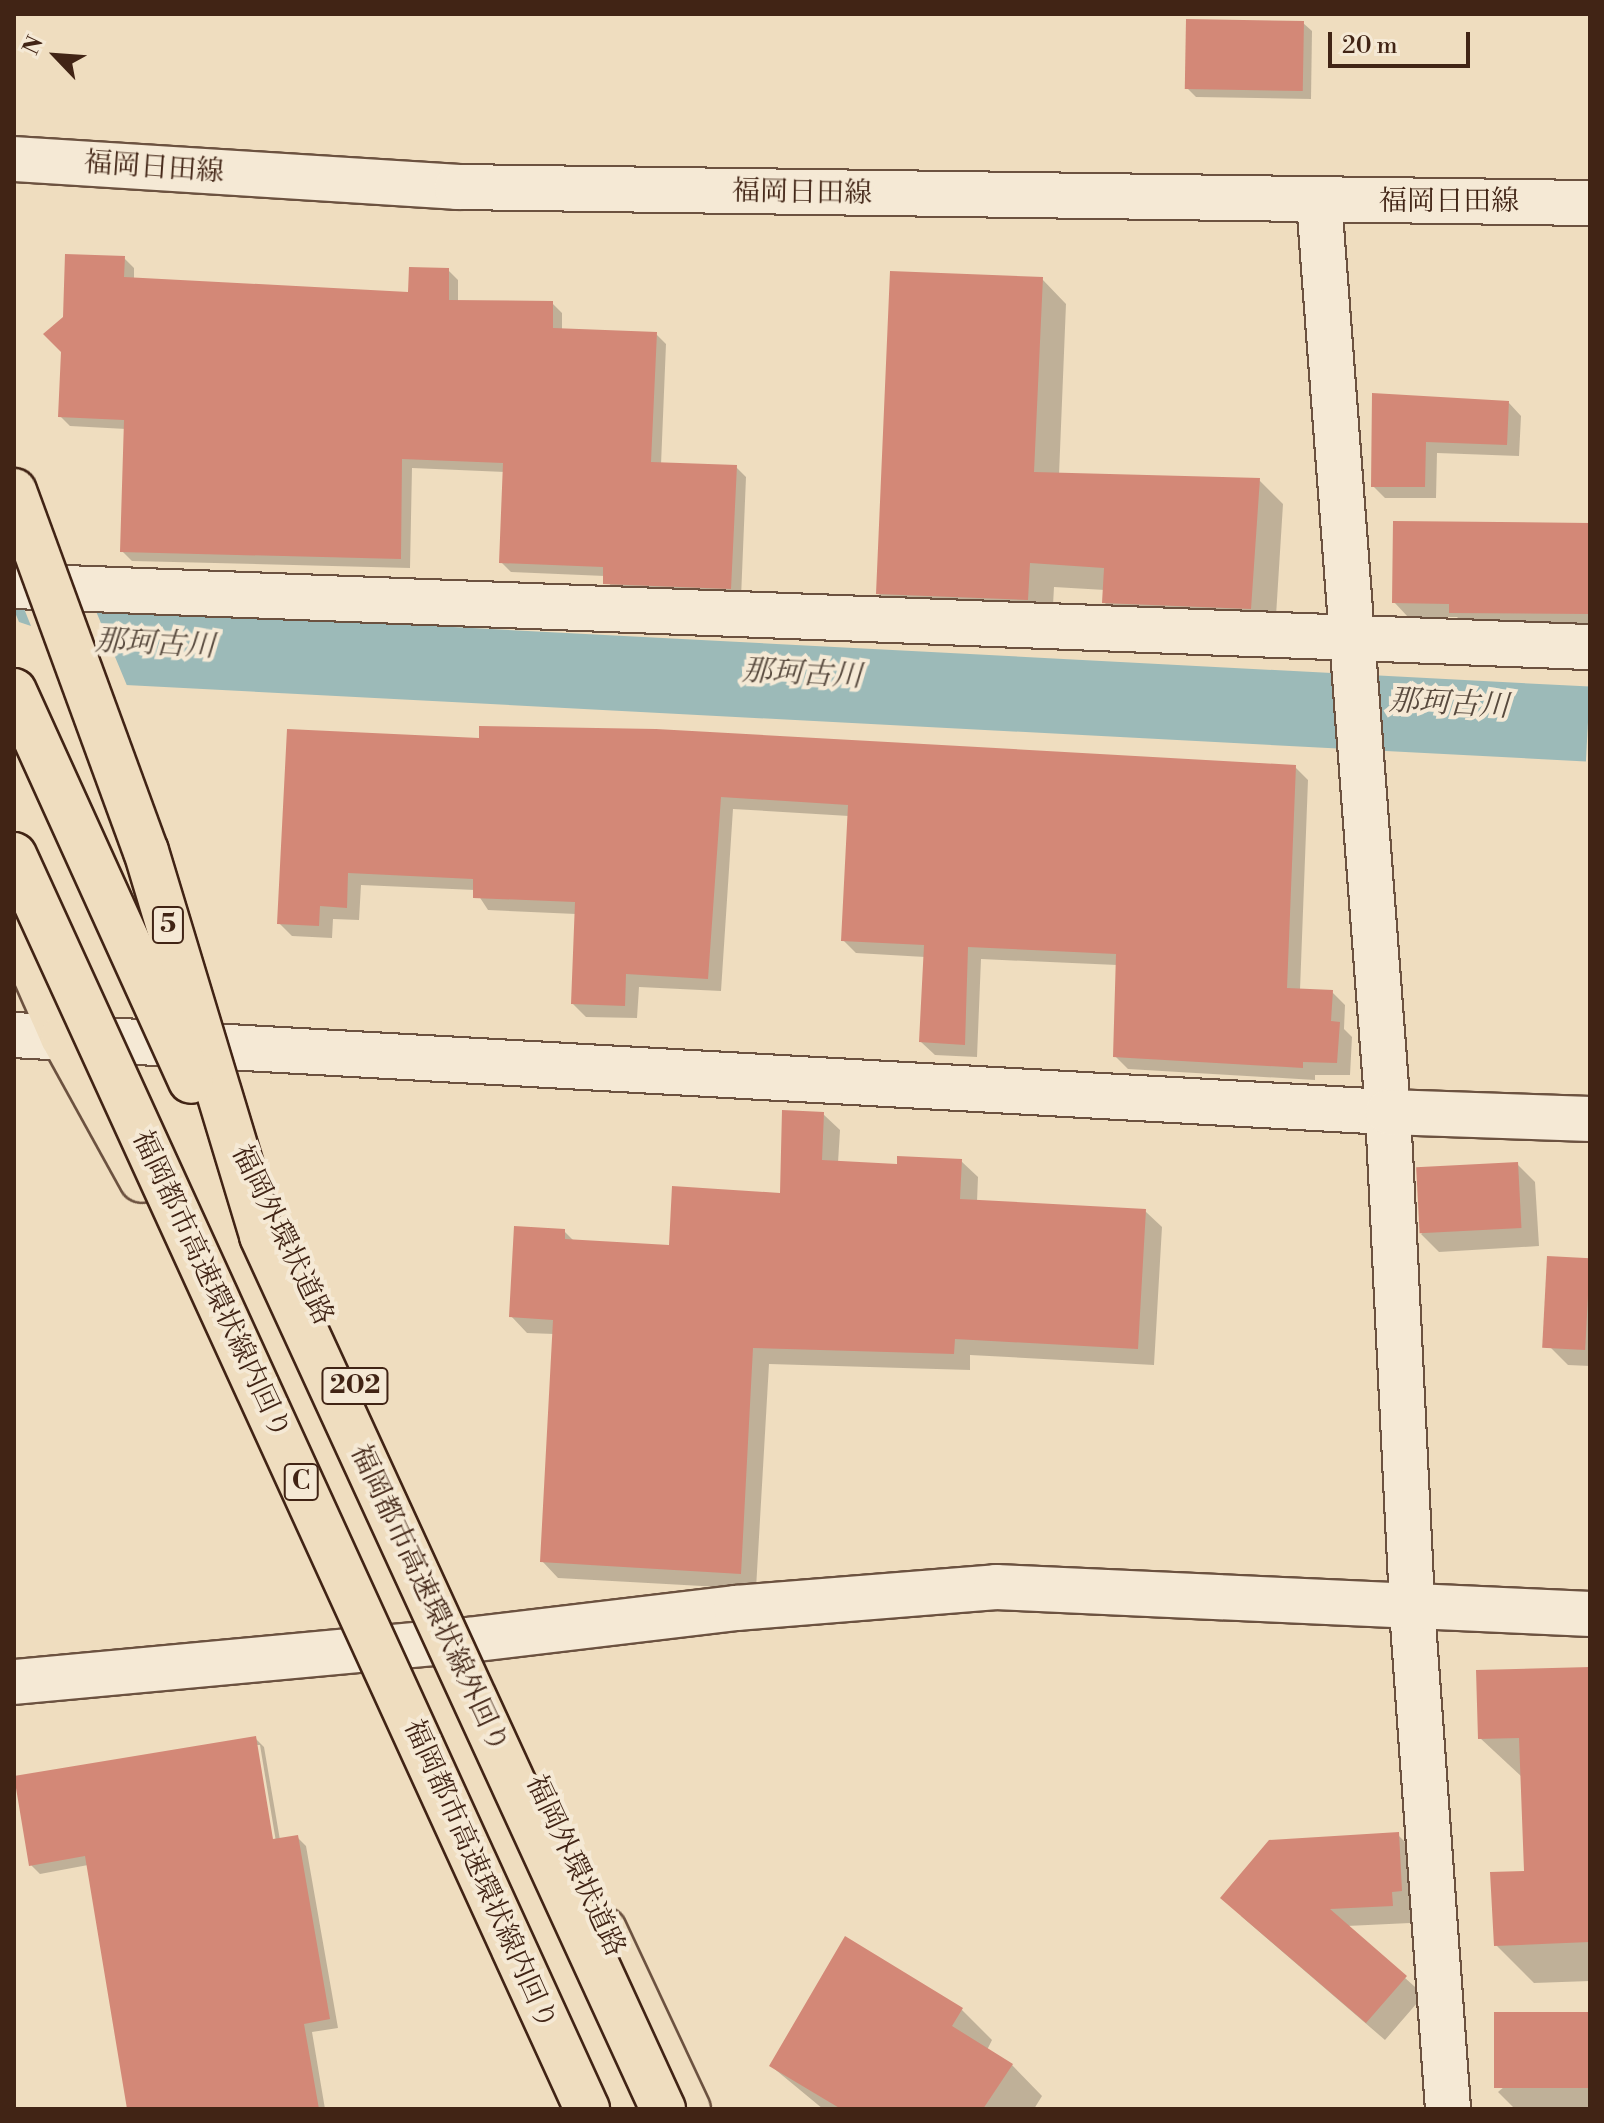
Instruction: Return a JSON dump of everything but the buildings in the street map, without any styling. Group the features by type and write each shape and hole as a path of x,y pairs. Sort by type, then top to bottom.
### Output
{"highway":[{"name":"福岡都市高速環状線外回り","path":"14,491 63,617 146,851 262,1236 663,2109"},
{"name":"福岡外環状道路","path":"14,667 188,1043 337,1348 468,1640 688,2109"},
{"path":"14,691 262,1236"},
{"name":"福岡都市高速環状線内回り","path":"14,855 587,2109"},
{"path":"14,926 63,1037 126,1148 228,1360 569,2109"}],"street":[{"name":"福岡日田線","path":"14,159 457,187 1590,203"},
{"path":"1319,201 1388,1112 1412,1609 1448,2109"},
{"path":"14,586 1590,647"},
{"path":"14,1035 1388,1112 1590,1119"},
{"path":"14,1682 468,1640 736,1608 996,1587 1412,1609 1590,1614"}],"water":[{"name":"那珂古川","path":"14,604 1590,687 1586,761 14,679"}],"pier":[{"path":"21,601 93,604 128,688 14,683 14,610 19,622 31,626"}]}
